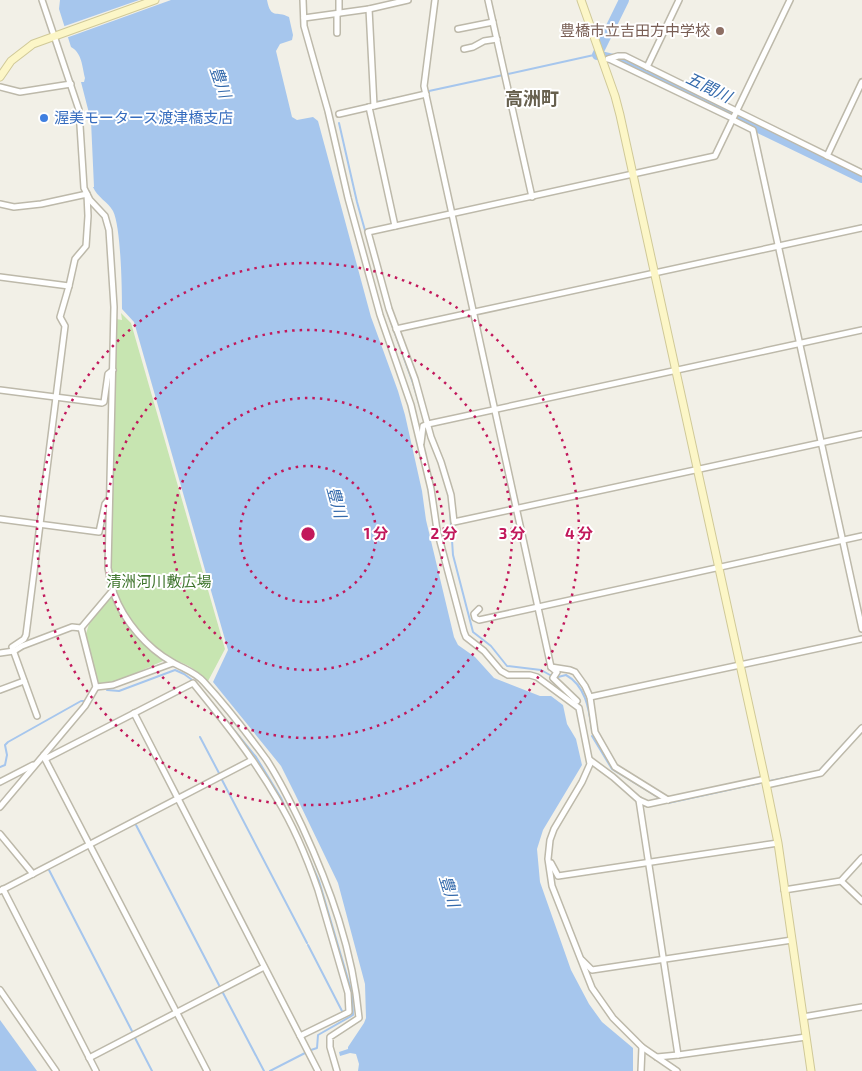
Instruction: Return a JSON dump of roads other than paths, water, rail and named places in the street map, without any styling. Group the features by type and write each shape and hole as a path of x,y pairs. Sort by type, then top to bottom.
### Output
{"street":[{"path":"37,716 12,647 24,639 26,635 65,326 60,317 70,286 75,258 86,246 88,216 79,110 42,0"},
{"path":"0,77 11,61 24,49 155,0"},
{"path":"303,0 304,26 328,111 360,243 380,315 411,405 431,489 437,530 466,637 484,651 504,674 537,677 580,708"},
{"path":"336,33 339,0"},
{"path":"304,18 369,9 408,0"},
{"path":"434,0 424,86 518,509 551,667 557,672 555,676 578,701 585,744 590,760 582,782 554,829 550,840 548,859 552,886 592,988 604,1007 642,1047 677,1071"},
{"path":"488,0 532,197"},
{"path":"581,0 606,60 615,96 766,782 778,843 811,1071"},
{"path":"647,67 679,0"},
{"path":"790,0 715,156 368,232 389,309 415,378 426,425 451,495 454,522 862,434"},
{"path":"369,9 371,107 395,226"},
{"path":"458,29 493,22"},
{"path":"464,49 474,47 484,41 497,39"},
{"path":"606,60 625,56 735,116 862,173"},
{"path":"606,60 732,118 735,116 753,130 862,629"},
{"path":"827,156 862,82"},
{"path":"0,87 20,92 71,84"},
{"path":"339,114 426,94"},
{"path":"0,204 14,207 41,204 86,194"},
{"path":"86,194 105,216 113,278 113,370 108,568 113,590 122,610 140,635 159,653 200,678 266,759 285,792 322,870 330,891 356,987 359,1018 330,1037 330,1047 337,1071"},
{"path":"396,329 862,228"},
{"path":"0,278 70,286"},
{"path":"426,425 862,330"},
{"path":"0,390 102,403 108,374 113,370"},
{"path":"420,444 426,425"},
{"path":"0,519 99,532 105,504 109,499"},
{"path":"479,609 474,614 475,618 479,620 862,536"},
{"path":"81,628 113,590"},
{"path":"0,652 14,652 22,646 72,627 81,628"},
{"path":"0,807 85,706 96,687 81,628"},
{"path":"590,697 862,639"},
{"path":"96,687 113,686 173,663"},
{"path":"551,667 575,672 585,686 590,697 595,732 615,767 668,800"},
{"path":"0,690 24,681"},
{"path":"44,757 134,714 193,683 252,760 277,798 313,876 348,993 349,1012 300,1036"},
{"path":"134,714 318,1071"},
{"path":"590,760 639,800 648,804 821,773 862,728"},
{"path":"44,757 207,1071"},
{"path":"96,1071 1,890 252,760"},
{"path":"0,782 37,763"},
{"path":"639,800 678,1056"},
{"path":"0,834 33,874"},
{"path":"548,859 558,876 778,843"},
{"path":"784,890 841,881 862,858"},
{"path":"841,881 862,901"},
{"path":"579,957 592,970 792,940"},
{"path":"89,1058 264,967"},
{"path":"0,990 56,1071"},
{"path":"803,1017 862,1007"},
{"path":"657,1057 678,1056 806,1037"},
{"path":"641,1071 642,1047"}],"water":[{"name":"豊川","path":"60,0 267,0 272,12 289,17 293,35 292,40 280,44 276,51 292,117 297,120 313,117 318,121 371,317 405,415 422,491 426,520 454,637 458,645 475,657 494,678 540,696 551,696 563,705 567,724 576,739 582,765 543,830 537,849 540,882 571,970 589,1004 602,1022 633,1048 633,1071 358,1071 359,1064 356,1054 350,1053 340,1056 339,1052 348,1049 366,1018 365,984 338,883 281,766 213,682 228,650 134,322 122,309 116,219 111,208 97,194 93,187 91,121 81,82 84,82 85,78 79,56 71,47 59,9"},
{"path":"0,1020 37,1071 0,1071"}],"waterway":[{"name":"五間川","path":"624,0 597,55 618,60 862,178"},
{"path":"508,74 594,55"},
{"path":"429,91 503,75"},
{"path":"377,102 397,98"},
{"path":"345,110 372,104"},
{"path":"339,123 366,234"},
{"path":"388,314 413,383 429,437"},
{"path":"447,489 453,555 473,632 491,646 507,666 541,670 558,677 566,675 573,680 578,685 585,699 592,730"},
{"path":"107,690 119,691 175,670 195,682"},
{"path":"0,767 5,765 7,755 5,745 8,742 81,701 85,701"},
{"path":"212,703 256,757 281,798 290,818"},
{"path":"770,781 819,771 853,734"},
{"path":"592,736 612,769 661,799"},
{"path":"200,737 220,775"},
{"path":"221,778 307,943"},
{"path":"668,803 760,783"},
{"path":"136,825 220,987"},
{"path":"306,852 319,881 352,993 353,1015 318,1035 317,1048 311,1050"},
{"path":"49,870 133,1033"},
{"path":"308,945 343,1013"},
{"path":"222,991 264,1071"},
{"path":"134,1036 152,1071"},
{"path":"270,1071 305,1053"}],"place":[{"name":"豊橋市立吉田方中学校","path":"720,31"},
{"name":"渥美モータース渡津橋支店","path":"44,118"}],"district":[{"name":"高洲町","path":"532,99"}],"park label":[{"name":"清洲河川敷広場","path":"159,582"}]}
